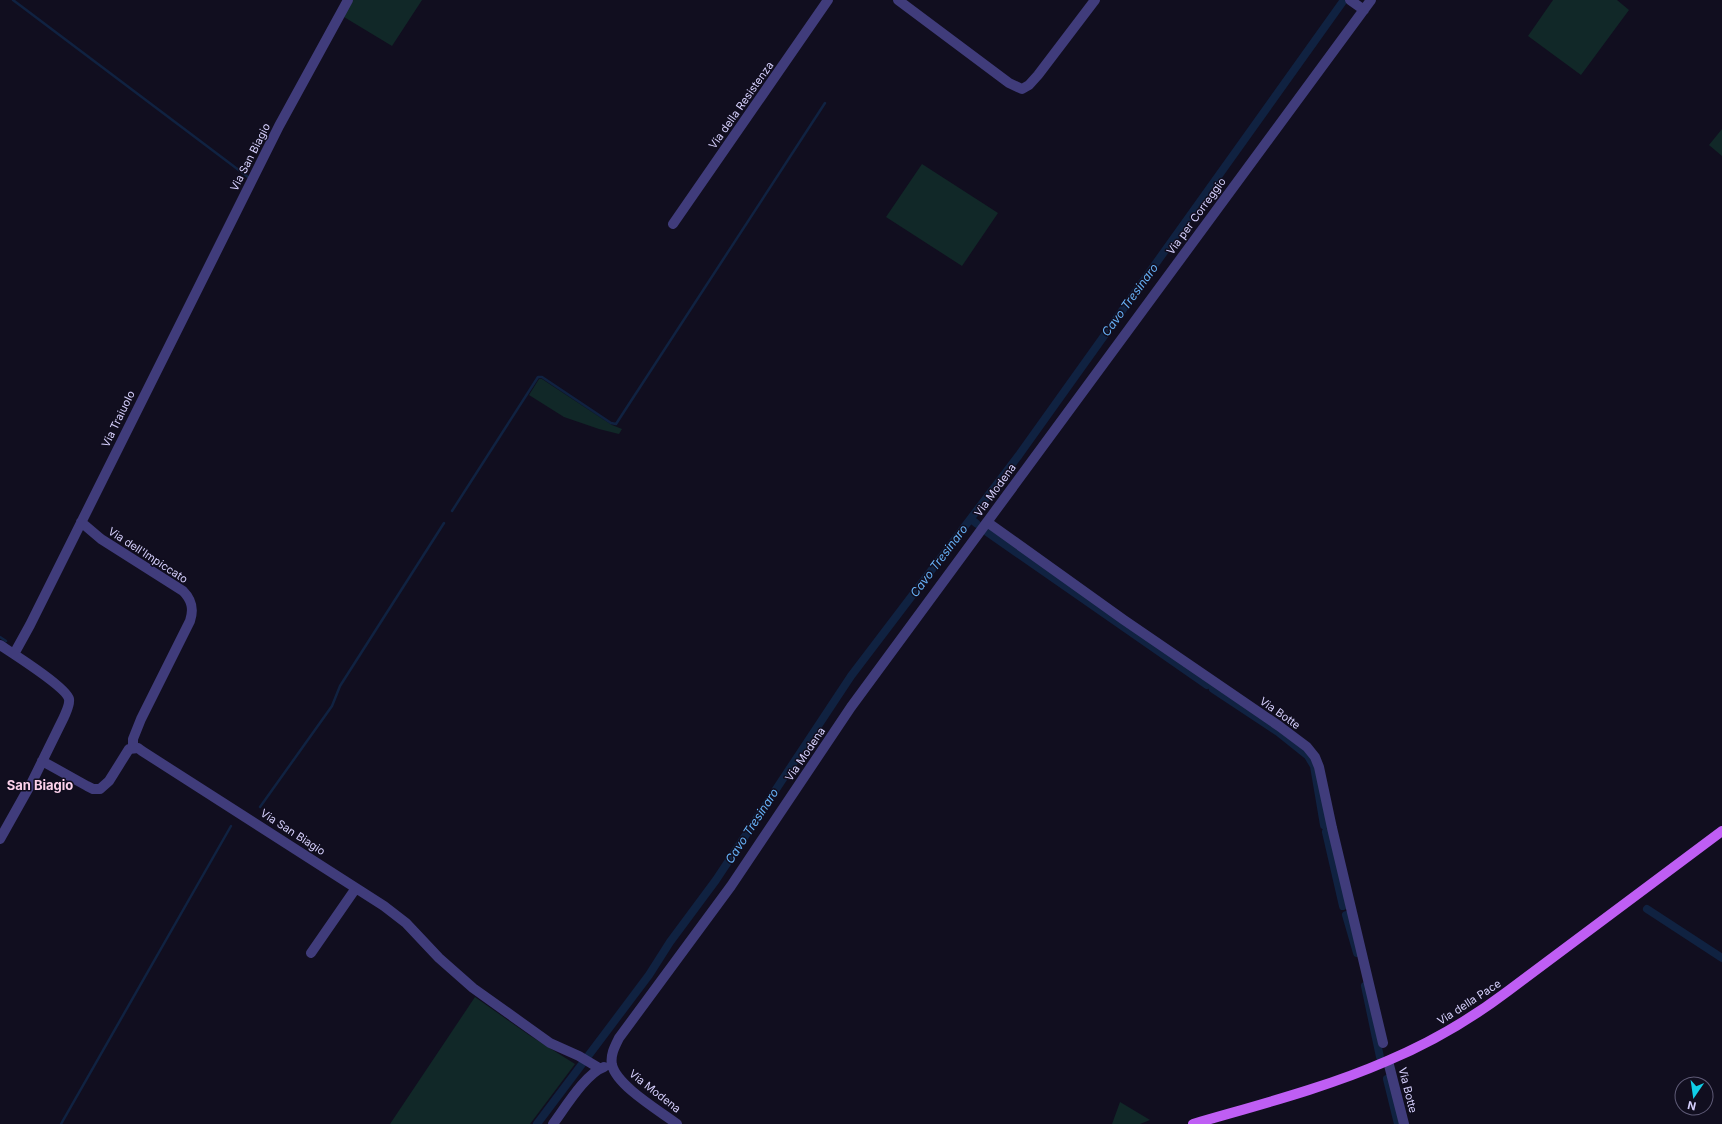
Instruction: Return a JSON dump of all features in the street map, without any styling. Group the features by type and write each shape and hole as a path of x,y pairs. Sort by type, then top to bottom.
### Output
{"main road":[{"name":"Via della Pace","path":"1193,1124 1341,1079 1388,1061 1444,1033 1493,1003 1722,831"}],"street":[{"name":"Via San Biagio","path":"177,328 275,133 348,0"},
{"name":"Via della Resistenza","path":"673,224 828,0"},
{"path":"898,0 1009,83 1022,90 1038,75 1095,0"},
{"name":"Via per Correggio","path":"1028,467 1356,4 1371,0"},
{"name":"Via Traiuolo","path":"81,522 177,328"},
{"name":"Via Modena","path":"678,1124 621,1082 612,1064 614,1048 619,1038 731,886 851,707 1028,467"},
{"path":"14,654 81,522"},
{"name":"Via dell'Impiccato","path":"81,522 101,539 183,592 189,597 192,603 190,621 141,718 133,739 133,748"},
{"name":"Via Botte","path":"987,522 1124,620 1279,726 1306,747 1316,757 1383,1043"},
{"path":"0,645 62,688 69,699 68,708 64,717 0,838"},
{"name":"Via San Biagio","path":"133,748 142,751 399,917 439,958 472,988 550,1043 579,1056 595,1067"},
{"path":"42,761 87,786 100,789 109,781 126,752 133,748"},
{"path":"311,953 356,888"},
{"name":"Via Botte","path":"1388,1061 1404,1124"},
{"path":"553,1124 595,1067 612,1064"}],"green space":[{"path":"352,0 422,0 392,46 344,17"},
{"path":"1553,0 1617,0 1629,10 1581,75 1528,36"},
{"path":"1722,129 1722,156 1709,145"},
{"path":"922,164 998,213 962,266 886,217"},
{"path":"539,379 542,379 612,425 622,429 619,434 564,417 529,395"},
{"path":"475,997 529,1035 575,1064 530,1124 390,1124"},
{"path":"1120,1102 1150,1120 1140,1124 1112,1124"}],"waterway":[{"path":"13,0 248,177"},
{"name":"Cavo Tresinaro","path":"537,1124 649,975 670,942 716,880 851,676 1019,455 1344,0"},
{"path":"452,511 538,377 542,377 611,423 616,424 825,103"},
{"path":"971,519 977,524"},
{"path":"260,807 332,706 340,686 444,523"},
{"path":"987,532 1207,685"},
{"path":"0,637 6,641"},
{"path":"1213,689 1278,732 1308,756 1314,766 1324,825"},
{"path":"61,1124 231,826"},
{"path":"1326,832 1343,906"},
{"path":"1647,909 1722,958"},
{"path":"1346,915 1357,953"},
{"path":"1365,986 1380,1057"},
{"path":"1387,1079 1398,1124"}],"district":[{"name":"San Biagio","path":"40,785"}]}
